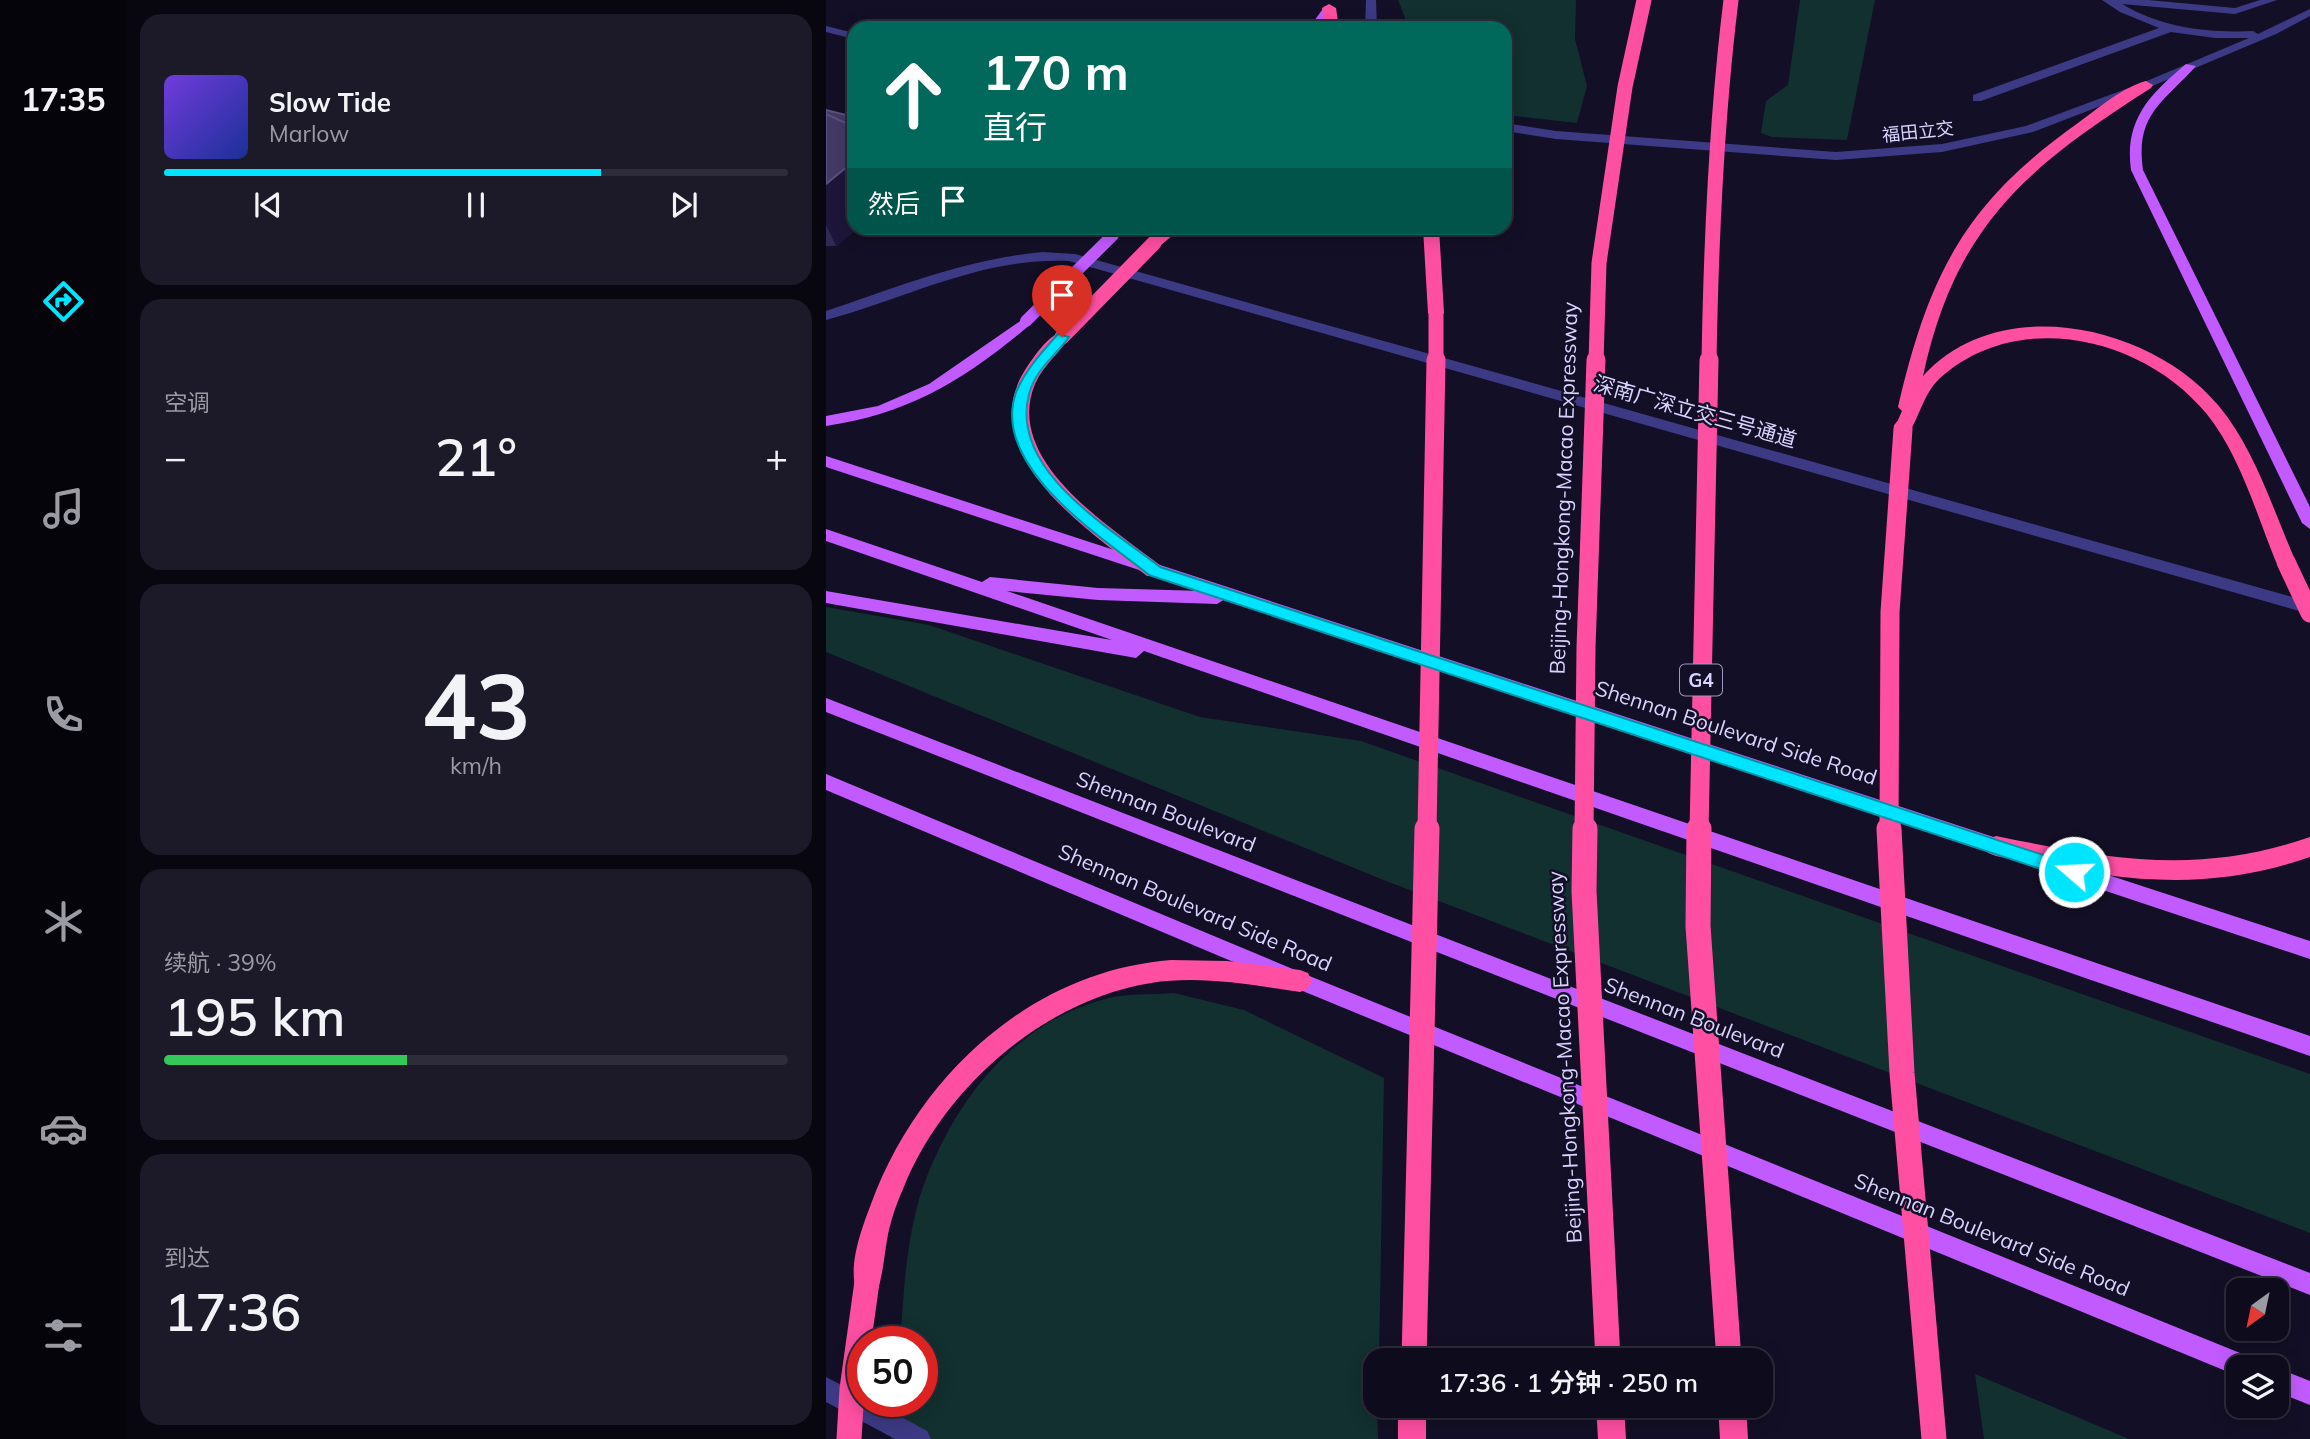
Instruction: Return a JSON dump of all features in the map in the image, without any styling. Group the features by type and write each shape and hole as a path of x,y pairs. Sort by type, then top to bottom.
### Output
{"highway":[{"name":"Beijing-Hongkong-Macao Expressway","path":"1607,1348 1584,891 1586,648 1599,262 1625,87 1644,0"},
{"name":"G4","path":"1728,1348 1698,926 1712,218 1720,90 1731,0"},
{"path":"1934,1439 1924,1353 1898,1036 1887,756 1890,580 1903,429 1917,353 1936,295 1955,255 1978,221 1998,195 2037,158 2090,119 2146,85"},
{"path":"1154,571 1056,493 1032,459 1020,425 1023,393 1037,365 1164,235"},
{"path":"1414,1348 1436,456 1436,313 1431,235"},
{"path":"1903,429 1917,398 1932,376 1970,347 2016,333 2043,330 2107,342 2140,354 2190,386 2213,410 2231,440 2310,614"},
{"path":"1996,846 2133,870 2184,873 2235,870 2281,859 2310,847"},
{"path":"849,1439 852,1389 877,1223 897,1174 924,1127 957,1083 999,1041 1034,1013 1094,984 1151,972 1219,969 1300,981"},
{"path":"1412,1418 1412,1439"},
{"path":"1611,1418 1612,1439"},
{"path":"1733,1418 1734,1439"}],"main road":[{"path":"1319,21 1330,4"},
{"path":"2190,66 2157,98 2135,134 2132,149 2137,170 2310,523"},
{"path":"826,421 893,407 929,392 987,354 1026,321 1113,235"},
{"name":"Shennan Boulevard Side Road","path":"826,461 2310,950"},
{"path":"826,535 2310,1046"},
{"path":"950,578 1098,594 1245,599"},
{"path":"826,597 1191,660"},
{"name":"Shennan Boulevard","path":"826,705 2310,1284"},
{"name":"Shennan Boulevard Side Road","path":"826,782 1300,981 2226,1359"},
{"path":"2289,1385 2310,1393"}],"street":[{"path":"1371,0 1371,21"},
{"path":"2107,0 2235,11 2272,0"},
{"path":"2107,0 2137,18 2171,29 2221,36 2272,32"},
{"name":"福田立交","path":"1512,128 1556,135 1823,155 1942,148 2029,129 2146,85 2308,14"},
{"path":"826,29 847,34"},
{"path":"1977,98 2171,29"},
{"name":"深南广深立交三号通道","path":"826,316 999,261 1039,256 1070,257 2310,608"},
{"path":"826,1389 919,1439"}],"green space":[{"path":"1398,0 1576,0 1575,39 1587,86 1577,123 1512,116 1512,21 1406,21"},
{"path":"1800,0 1875,0 1847,140 1772,137 1761,133 1766,101 1788,85"},
{"path":"826,607 929,625 1200,717 1361,741 2310,1074 2310,1233 1381,879 826,652"},
{"path":"1174,993 1244,1010 1384,1078 1379,1348 1363,1348 1363,1418 1377,1418 1378,1439 891,1439 893,1417 938,1417 938,1326 901,1326 912,1227 922,1190 951,1127 969,1097 991,1071 1015,1047 1042,1027 1072,1011 1105,999"},
{"path":"1975,1374 2129,1439 1984,1439"}],"building":[{"path":"826,110 847,115 847,124 826,114"},
{"path":"826,114 847,124 847,167 826,184"}],"route":[{"path":"1062,337 1037,365 1023,393 1020,425 1032,459 1056,493 1154,571 2074,872"}]}
